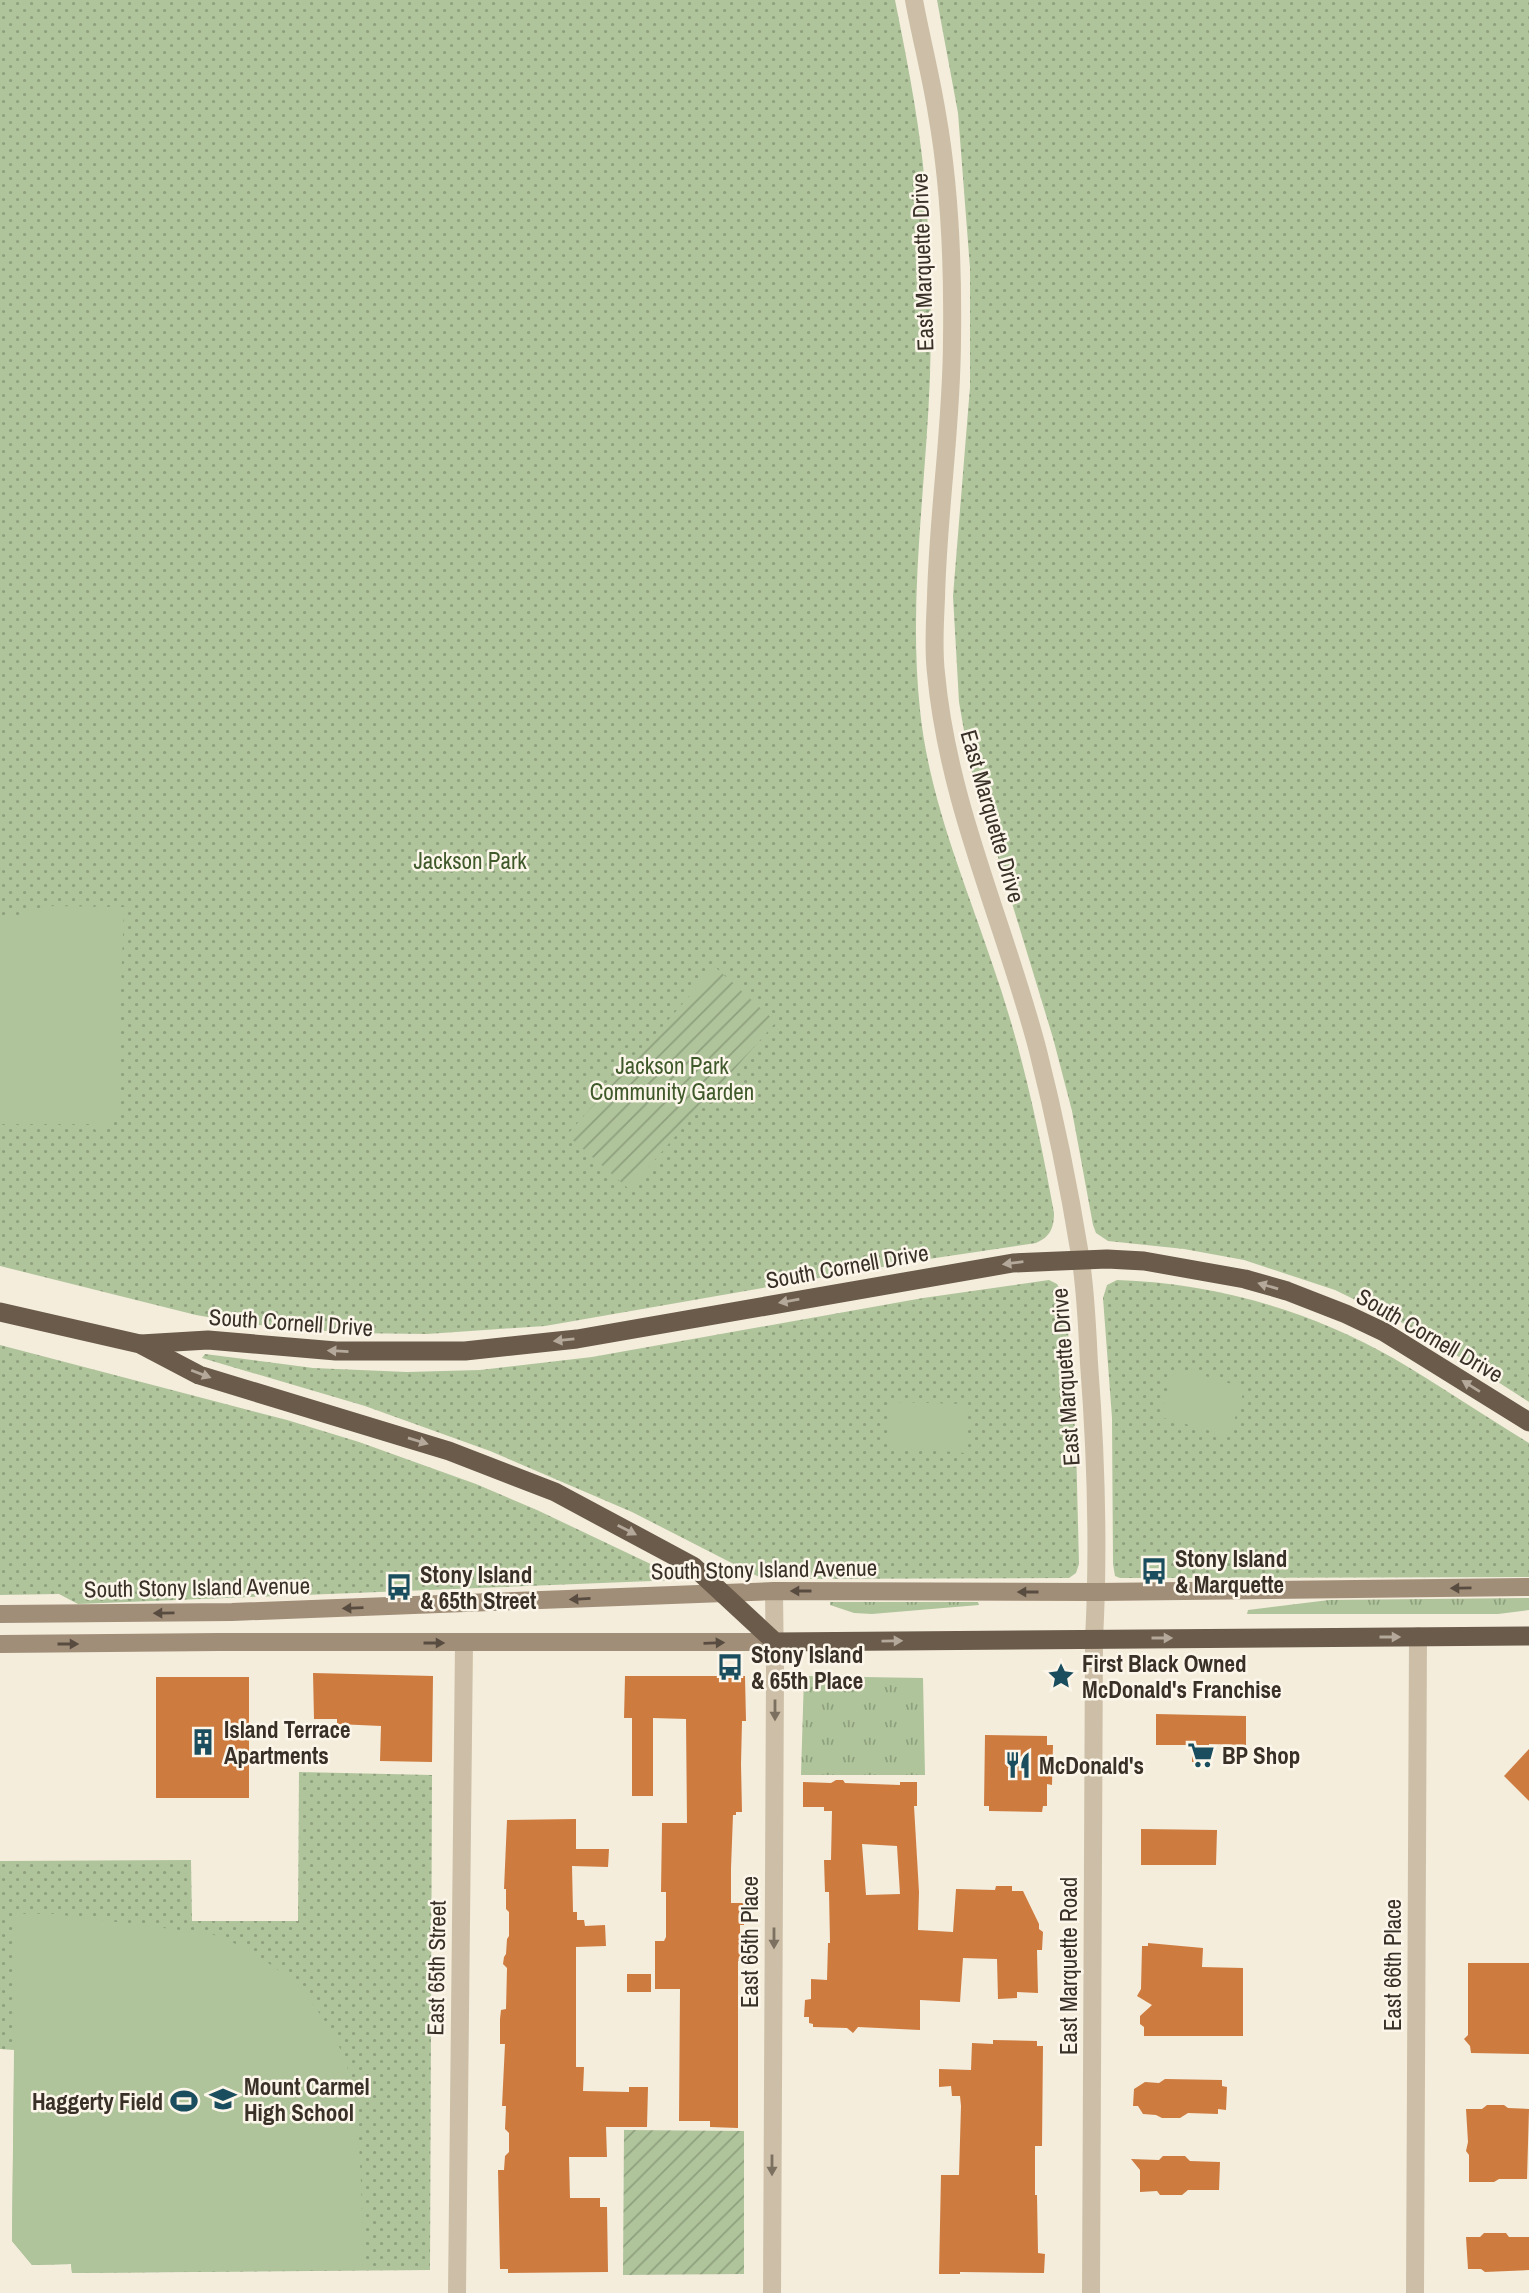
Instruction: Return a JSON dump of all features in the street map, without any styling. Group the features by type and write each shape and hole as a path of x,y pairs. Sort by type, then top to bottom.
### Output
{"highway":[{"name":"South Cornell Drive","path":"140,1344 208,1340 336,1351 465,1351 577,1339 1013,1263 1081,1259 1155,1263 1245,1279 1287,1291 1346,1314 1384,1332 1529,1422"},
{"name":"South Cornell Drive","path":"0,1312 140,1344 199,1375 449,1451 555,1493 693,1566 775,1642"},
{"path":"775,1642 1529,1636"}],"main road":[{"name":"South Stony Island Avenue","path":"0,1614 246,1612 774,1591 1097,1592 1529,1587"},
{"path":"0,1644 775,1642"}],"street":[{"name":"East Marquette Drive","path":"914,0 938,116 949,244 952,341 937,543 935,670 952,775 1038,1053 1081,1259 1096,1451 1097,1592 1094,1639"},
{"name":"East 65th Place","path":"772,2293 774,1591"},
{"name":"East 66th Place","path":"1415,2293 1418,1636"},
{"name":"East Marquette Road","path":"1091,2293 1094,1639"},
{"name":"East 65th Street","path":"457,2293 464,1643"}],"green space":[{"name":"Jackson Park","path":"0,0 895,0 921,144 930,270 930,376 916,626 920,710 931,776 940,808 1003,996 1028,1088 1054,1213 1052,1228 1045,1238 1036,1243 922,1260 545,1326 427,1334 348,1333 248,1324 196,1315 0,1266"},
{"path":"937,0 1529,0 1529,1402 1417,1330 1335,1290 1244,1260 1184,1249 1108,1241 1096,1233 1072,1111 1053,1038 970,765 959,702 953,596 970,387 970,268 958,113"},
{"path":"45,906 124,907 117,1094 118,1102 124,1109 98,1133 91,1124 0,1124 0,922"},
{"name":"Jackson Park Community Garden","path":"715,967 776,1022 629,1189 567,1135"},
{"path":"1049,1280 1057,1284 1066,1301 1076,1444 1079,1564 1076,1573 1069,1578 763,1579 632,1512 490,1451 365,1406 202,1358 205,1354 313,1368 407,1372 480,1370 592,1357 923,1298"},
{"path":"1117,1280 1153,1282 1224,1293 1260,1302 1328,1326 1393,1358 1529,1443 1529,1577 1115,1576 1112,1418 1103,1298 1107,1285"},
{"path":"0,1345 287,1420 359,1442 476,1484 537,1510 678,1577 677,1580 78,1604 59,1594 0,1595"},
{"path":"1175,1367 1245,1388 1229,1436 1160,1417"},
{"path":"891,1402 968,1404 965,1453 888,1446"},
{"path":"1529,1598 1529,1610 1498,1614 1247,1614 1248,1610 1329,1600"},
{"path":"830,1602 978,1602 979,1605 872,1614 854,1613 830,1605"},
{"path":"804,1676 923,1678 925,1775 801,1775"},
{"name":"Haggerty Field","path":"299,1772 432,1775 430,2270 72,2273 71,2264 32,2265 12,2241 14,2050 0,2049 0,1861 191,1860 192,1921 298,1921"},
{"name":"Haggerty Field","path":"16,1914 54,1914 211,1934 253,1954 291,1981 322,2017 334,2037 352,2084 360,2163 362,2270 72,2273 71,2264 32,2265 12,2241"},
{"path":"624,2130 744,2131 744,2274 623,2275"}],"building":[{"path":"313,1673 433,1676 432,1762 380,1761 381,1726 337,1724 337,1719 314,1719"},
{"path":"625,1676 745,1676 742,1812 733,1815 731,1868 731,1903 744,1903 744,1925 740,1925 738,1961 738,2128 710,2127 710,2121 679,2121 680,1989 655,1989 655,1941 664,1941 666,1937 666,1892 661,1892 662,1823 687,1823 686,1719 653,1718 653,1796 632,1796 632,1718 624,1718"},
{"name":"Island Terrace Apartments","path":"156,1677 249,1677 249,1798 156,1798"},
{"path":"1156,1714 1246,1716 1246,1745 1209,1744 1209,1762 1192,1762 1192,1745 1156,1745"},
{"name":"McDonald's","path":"985,1735 1047,1736 1047,1745 1053,1745 1052,1785 1047,1784 1047,1806 1043,1806 1042,1812 989,1811 989,1806 984,1806"},
{"path":"1529,1749 1529,1801 1504,1776"},
{"path":"836,1780 843,1780 845,1783 900,1785 900,1782 917,1782 917,1806 914,1806 919,1892 918,1930 953,1932 956,1889 995,1890 996,1886 1012,1886 1012,1891 1023,1891 1039,1929 1043,1932 1042,1950 1037,1950 1038,1993 1017,1992 1017,1998 998,1999 997,1959 963,1958 960,2002 920,2000 920,2030 858,2027 853,2033 847,2028 813,2027 813,2024 809,2023 809,2017 804,2017 805,2000 811,1999 811,1979 827,1980 830,1943 829,1892 825,1892 824,1860 831,1860 832,1811 824,1811 824,1807 803,1807 803,1782 831,1783","holes":["862,1844 897,1846 900,1894 866,1895"]},
{"path":"576,1819 576,1849 609,1849 608,1867 572,1866 573,1912 577,1912 577,1920 584,1920 585,1926 605,1925 606,1946 576,1947 576,2067 584,2067 583,2091 629,2092 629,2087 648,2087 647,2127 606,2127 607,2157 569,2157 570,2198 600,2198 600,2207 607,2207 608,2272 508,2273 508,2269 500,2269 498,2170 504,2170 505,2156 509,2152 509,2133 505,2129 506,2106 502,2106 505,2044 500,2044 501,2010 506,2009 507,1968 503,1964 509,1936 509,1912 506,1909 504,1889 507,1820"},
{"path":"1141,1829 1217,1830 1216,1865 1141,1865"},
{"path":"1148,1943 1203,1948 1202,1967 1243,1968 1243,2036 1144,2036 1140,2016 1152,2005 1137,1996 1141,1989 1142,1946 1148,1946"},
{"path":"1468,1963 1529,1963 1529,2054 1471,2053 1470,2046 1464,2039 1468,2035"},
{"path":"627,1974 651,1974 651,1992 627,1992"},
{"path":"993,2040 1037,2041 1037,2046 1043,2046 1042,2146 1035,2146 1035,2195 1038,2253 1045,2254 1044,2273 939,2274 941,2175 959,2175 961,2106 960,2096 952,2096 951,2086 939,2087 939,2069 971,2070 972,2043 993,2044"},
{"path":"1165,2079 1222,2080 1222,2086 1227,2087 1226,2110 1218,2109 1218,2114 1188,2113 1180,2118 1162,2118 1143,2114 1138,2106 1133,2106 1134,2089 1145,2082 1159,2083"},
{"path":"1487,2105 1529,2109 1527,2179 1469,2182 1466,2109 1482,2109"},
{"path":"1163,2156 1185,2156 1190,2161 1220,2162 1219,2190 1188,2190 1182,2195 1160,2195 1157,2191 1140,2192 1140,2170 1131,2159 1159,2160"},
{"path":"1484,2233 1529,2237 1529,2270 1485,2272 1481,2269 1468,2269 1466,2237 1480,2237"}],"place":[{"name":"Stony Island & Marquette","path":"1154,1571"},
{"name":"Stony Island & 65th Street","path":"399,1587"},
{"name":"Stony Island & 65th Place","path":"730,1667"},
{"name":"First Black Owned McDonald's Franchise","path":"1061,1676"},
{"name":"Island Terrace Apartments","path":"203,1742"},
{"name":"BP Shop","path":"1201,1755"},
{"name":"McDonald's","path":"1018,1765"},
{"name":"Mount Carmel High School","path":"223,2099"},
{"name":"Haggerty Field","path":"184,2101"}]}
